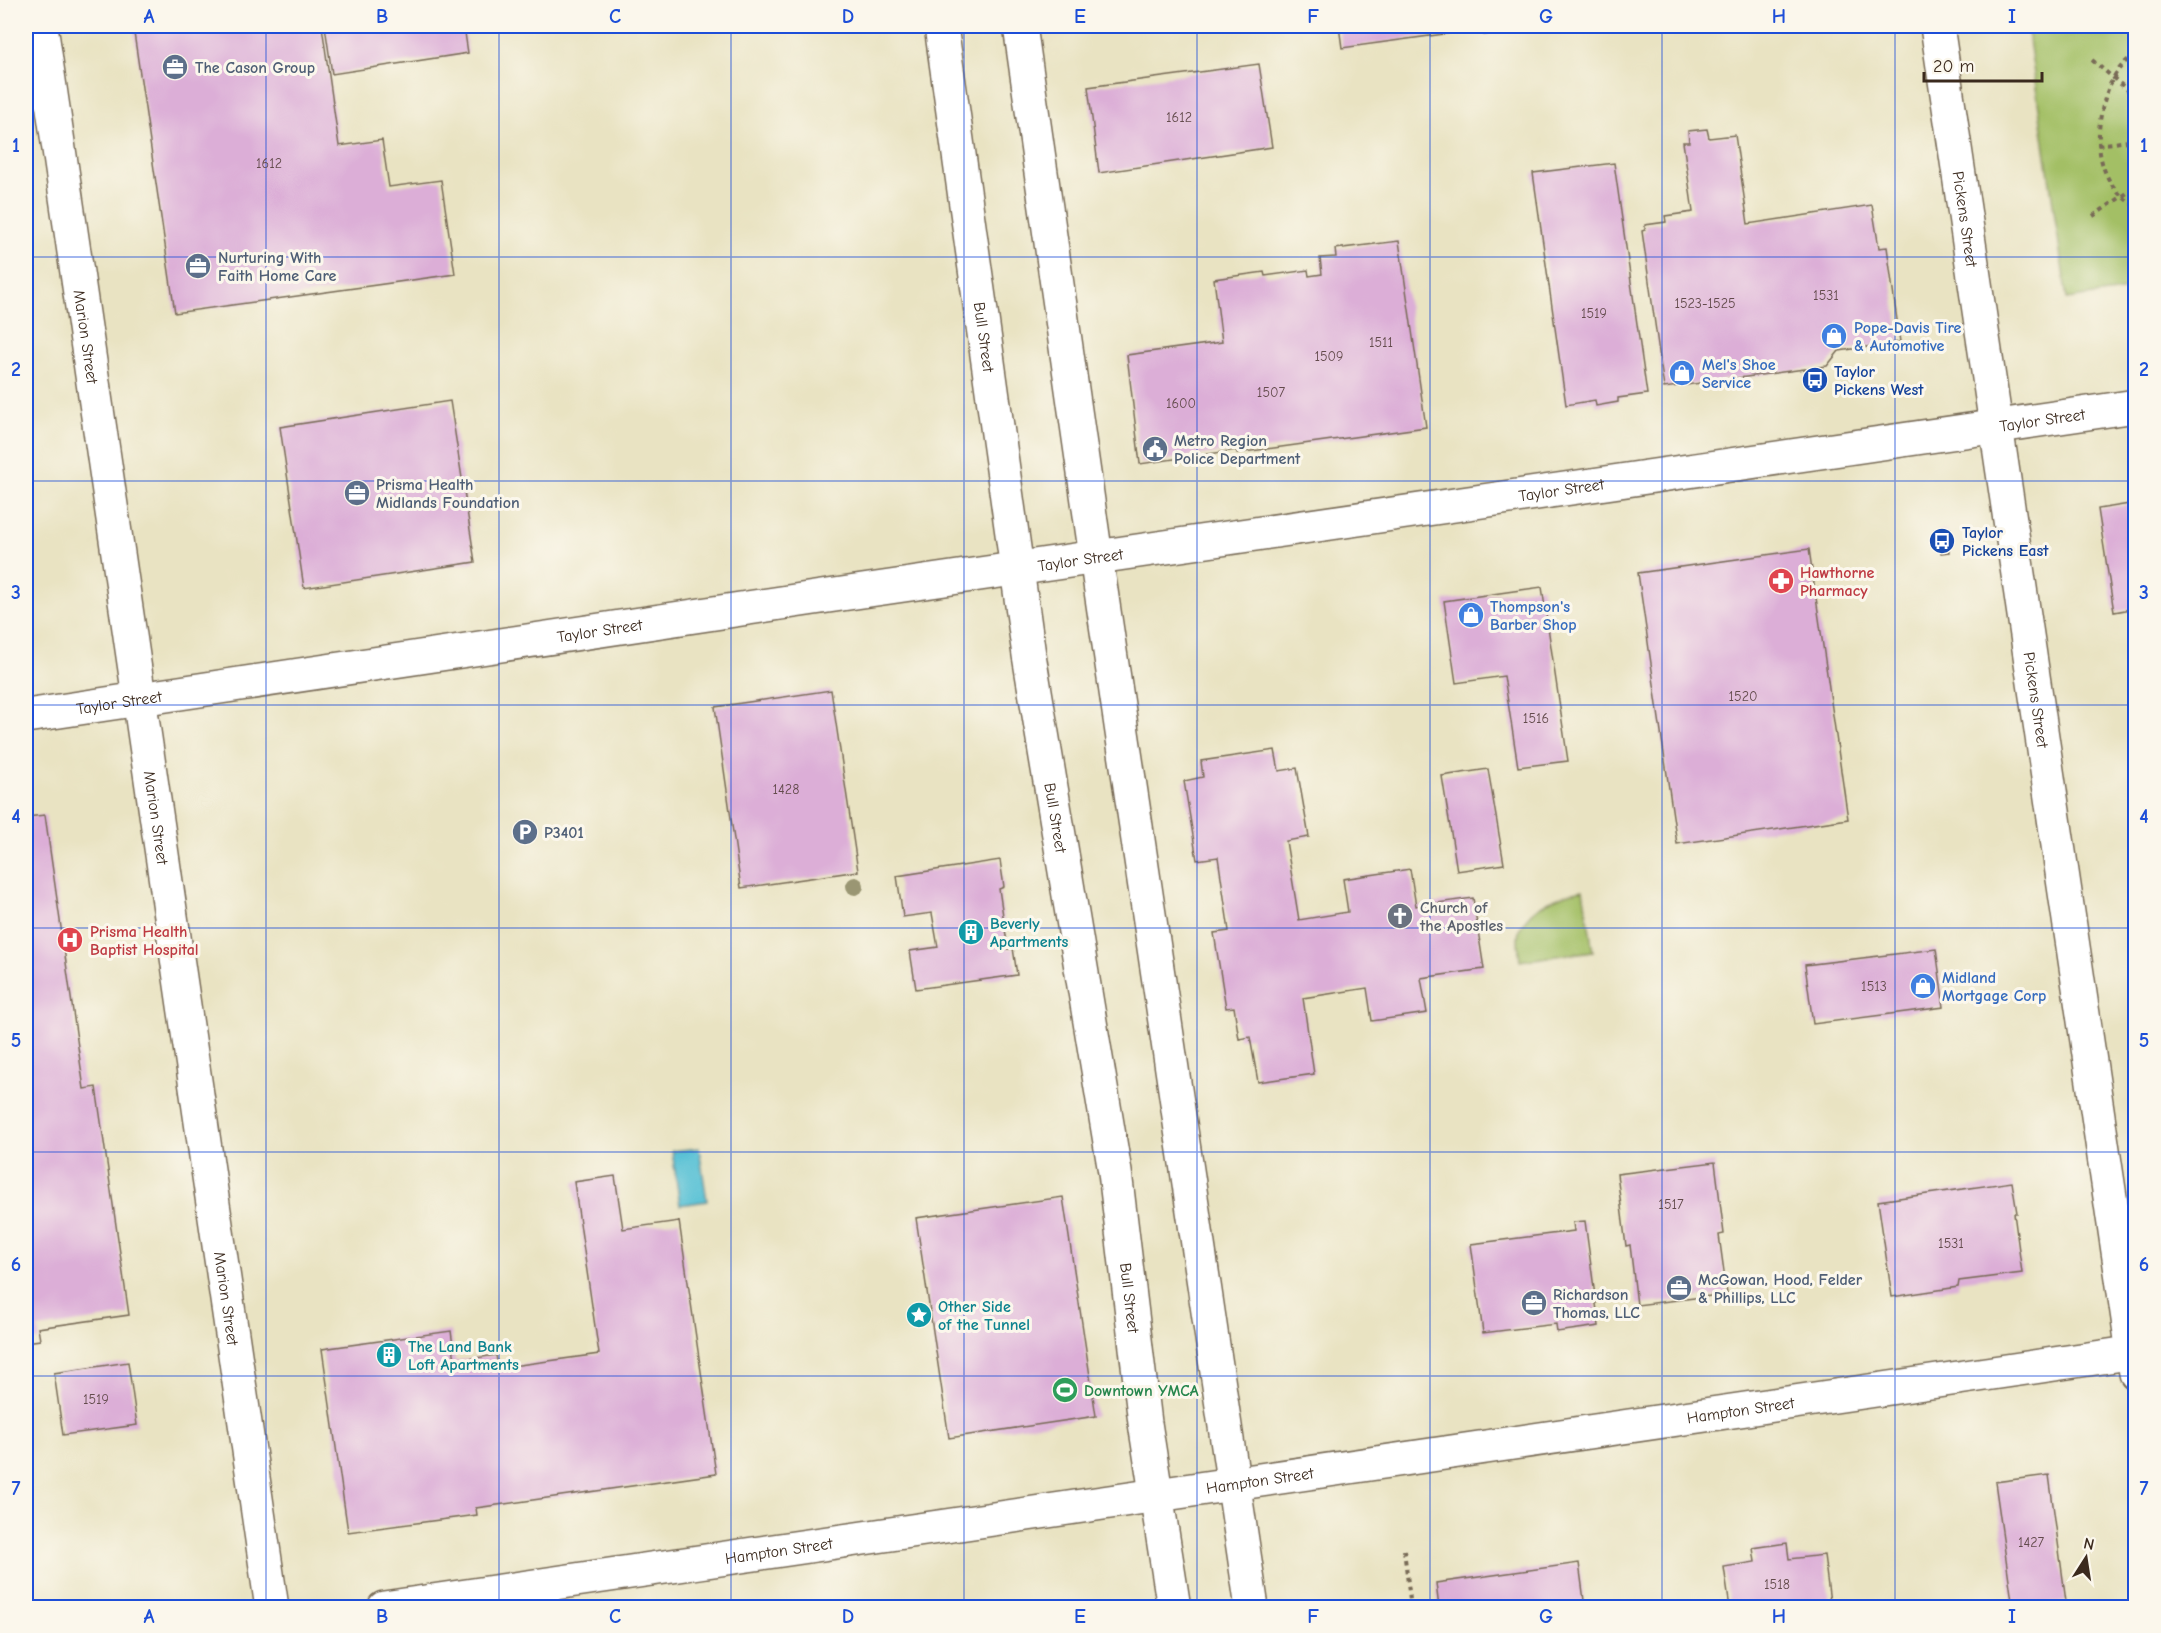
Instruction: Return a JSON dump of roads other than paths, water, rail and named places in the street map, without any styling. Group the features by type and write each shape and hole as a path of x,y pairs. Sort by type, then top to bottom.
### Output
{"main road":[{"name":"Marion Street","path":"41,26 272,1608"},
{"name":"Bull Street","path":"941,26 1016,568 1115,1172 1145,1423 1174,1608"},
{"path":"1020,26 1096,557 1252,1608"},
{"name":"Pickens Street","path":"1937,26 2134,1359"},
{"name":"Taylor Street","path":"26,716 1016,568 2136,406"},
{"name":"Hampton Street","path":"384,1608 1234,1483 2134,1359"}],"water":[{"path":"699,1148 707,1201 680,1205 672,1151"}],"place":[{"name":"The Cason Group","path":"175,67"},
{"name":"Nurturing With Faith Home Care","path":"198,266"},
{"name":"Pope-Davis Tire & Automotive","path":"1834,336"},
{"name":"Mel's Shoe Service","path":"1682,373"},
{"name":"Taylor Pickens West","path":"1815,380"},
{"name":"Metro Region Police Department","path":"1155,449"},
{"name":"Prisma Health Midlands Foundation","path":"357,493"},
{"name":"Taylor Pickens East","path":"1942,541"},
{"name":"Hawthorne Pharmacy","path":"1781,581"},
{"name":"Thompson's Barber Shop","path":"1471,615"},
{"name":"P3401","path":"525,832"},
{"name":"Church of the Apostles","path":"1400,916"},
{"name":"Beverly Apartments","path":"971,932"},
{"name":"Prisma Health Baptist Hospital","path":"70,940"},
{"name":"Midland Mortgage Corp","path":"1923,986"},
{"name":"McGowan, Hood, Felder & Phillips, LLC","path":"1679,1288"},
{"name":"Richardson Thomas, LLC","path":"1534,1303"},
{"name":"Other Side of the Tunnel","path":"919,1315"},
{"name":"The Land Bank Loft Apartments","path":"389,1355"},
{"name":"Downtown YMCA","path":"1065,1390"}]}
